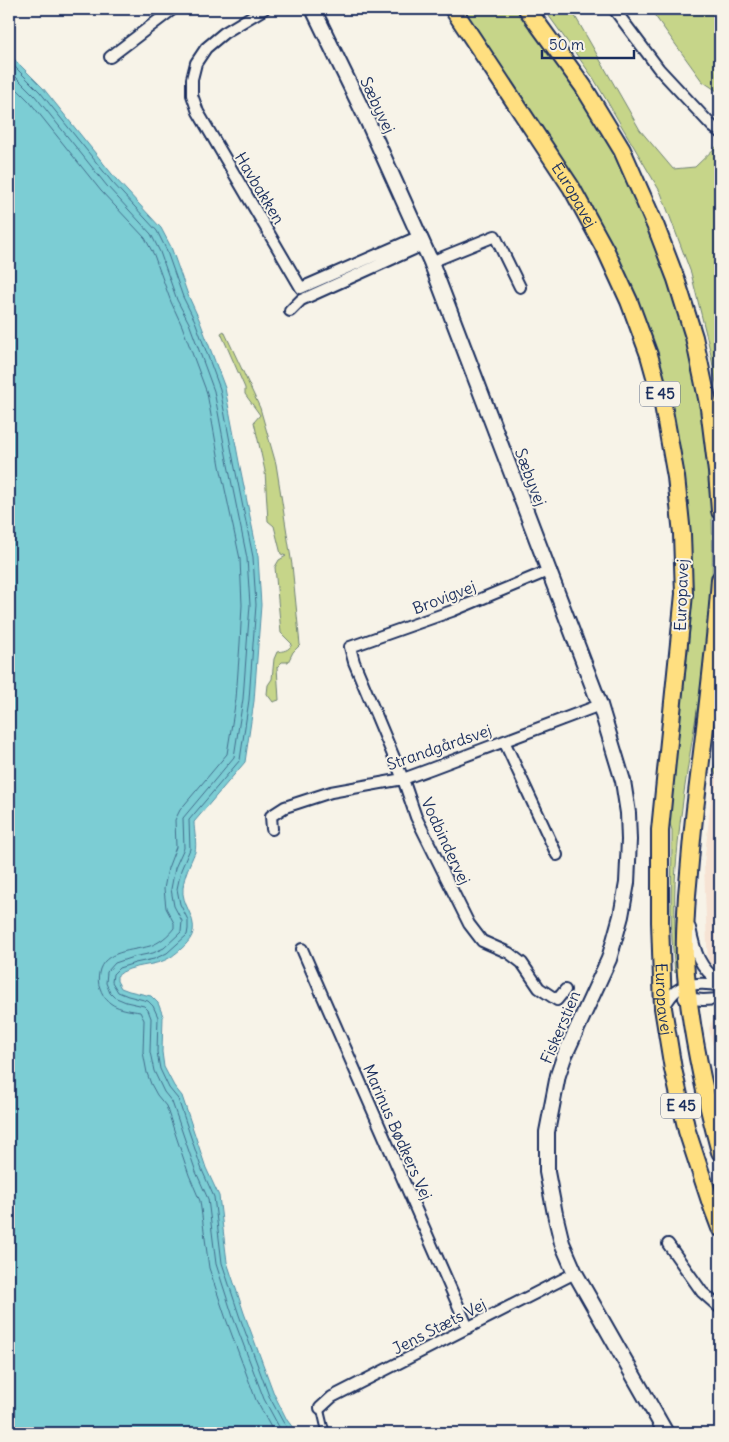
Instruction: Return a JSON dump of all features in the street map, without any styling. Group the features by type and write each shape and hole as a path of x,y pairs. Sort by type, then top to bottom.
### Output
{"main road":[{"name":"Europavej","path":"453,9 570,187 606,251 629,301 649,355 663,405 677,487 682,534 684,594 660,830 660,922 663,1008 672,1069 687,1131 710,1204 720,1228"},
{"name":"E 45","path":"527,9 583,86 622,150 673,271 694,337 709,408 718,472 720,511"},
{"name":"Europavej","path":"720,579 691,841 686,910 684,992 720,1152"}],"street":[{"path":"110,57 173,9"},
{"name":"Havbakken","path":"264,9 224,33 206,48 196,63 192,79 192,95 198,112 301,288 421,240"},
{"name":"Sæbyvej","path":"313,9 368,122 431,262 600,705"},
{"path":"614,9 659,69 713,127 720,132"},
{"path":"431,262 495,236 520,287"},
{"path":"290,311 301,300 421,240"},
{"name":"Brovigvej","path":"350,647 452,611 548,571"},
{"name":"Vodbindervej","path":"350,647 354,662 403,778 416,817 469,924 482,941 509,953 522,963 539,988 557,1000 565,990"},
{"name":"Strandgårdsvej","path":"272,830 271,816 285,807 331,792 403,778 600,705"},
{"name":"Fiskerstien","path":"600,705 623,781 628,812 629,848 627,883 621,916 609,959 564,1058 553,1094 547,1132 547,1172 562,1243 575,1273 666,1433"},
{"path":"504,741 557,855"},
{"path":"686,910 700,963 720,982"},
{"name":"Marinus Bødkers Vej","path":"302,949 468,1328"},
{"path":"662,979 684,992 720,999"},
{"path":"663,1008 684,992 706,984 720,986"},
{"path":"668,1244 702,1292 720,1308"},
{"name":"Jens Stæts Vej","path":"320,1408 332,1398 575,1273"}],"lane":[{"path":"320,1408 328,1433"}],"shaded area":[{"path":"714,772 720,777 720,973 708,961 704,864"},
{"path":"720,1013 720,1075 709,1029 716,1015"}],"green space":[{"path":"463,9 519,9 581,97 614,153 640,208 660,256 690,355 707,457 712,509 712,561 707,643 684,794 677,855 675,927 677,971 675,973 671,909 672,830 668,818 672,770 688,651 691,578 690,523 676,427 650,334 612,244 571,172"},
{"path":"544,9 571,9 640,130 673,169 695,167 720,143 720,405 710,350 691,273 661,193 594,79"},
{"path":"650,9 720,9 720,93 702,81"},
{"path":"224,331 260,408 276,464 292,565 300,645 293,652 288,662 282,662 277,667 279,700 273,702 267,694 268,685 272,679 274,659 277,652 288,649 292,644 281,633 275,567 279,560 286,556 281,554 274,526 268,521 265,471 254,422 260,415 245,394 245,388 221,333"},
{"path":"720,714 720,777 714,772"}],"water":[{"path":"9,54 43,88 116,179 161,228 171,247 225,388 258,556 261,605 254,701 245,762 194,822 195,852 186,874 183,888 184,899 191,915 192,936 171,957 157,963 129,969 117,976 117,981 121,988 151,996 158,1003 163,1016 162,1052 164,1067 174,1086 182,1096 206,1168 219,1196 227,1262 274,1394 287,1420 297,1433 9,1433"}]}
